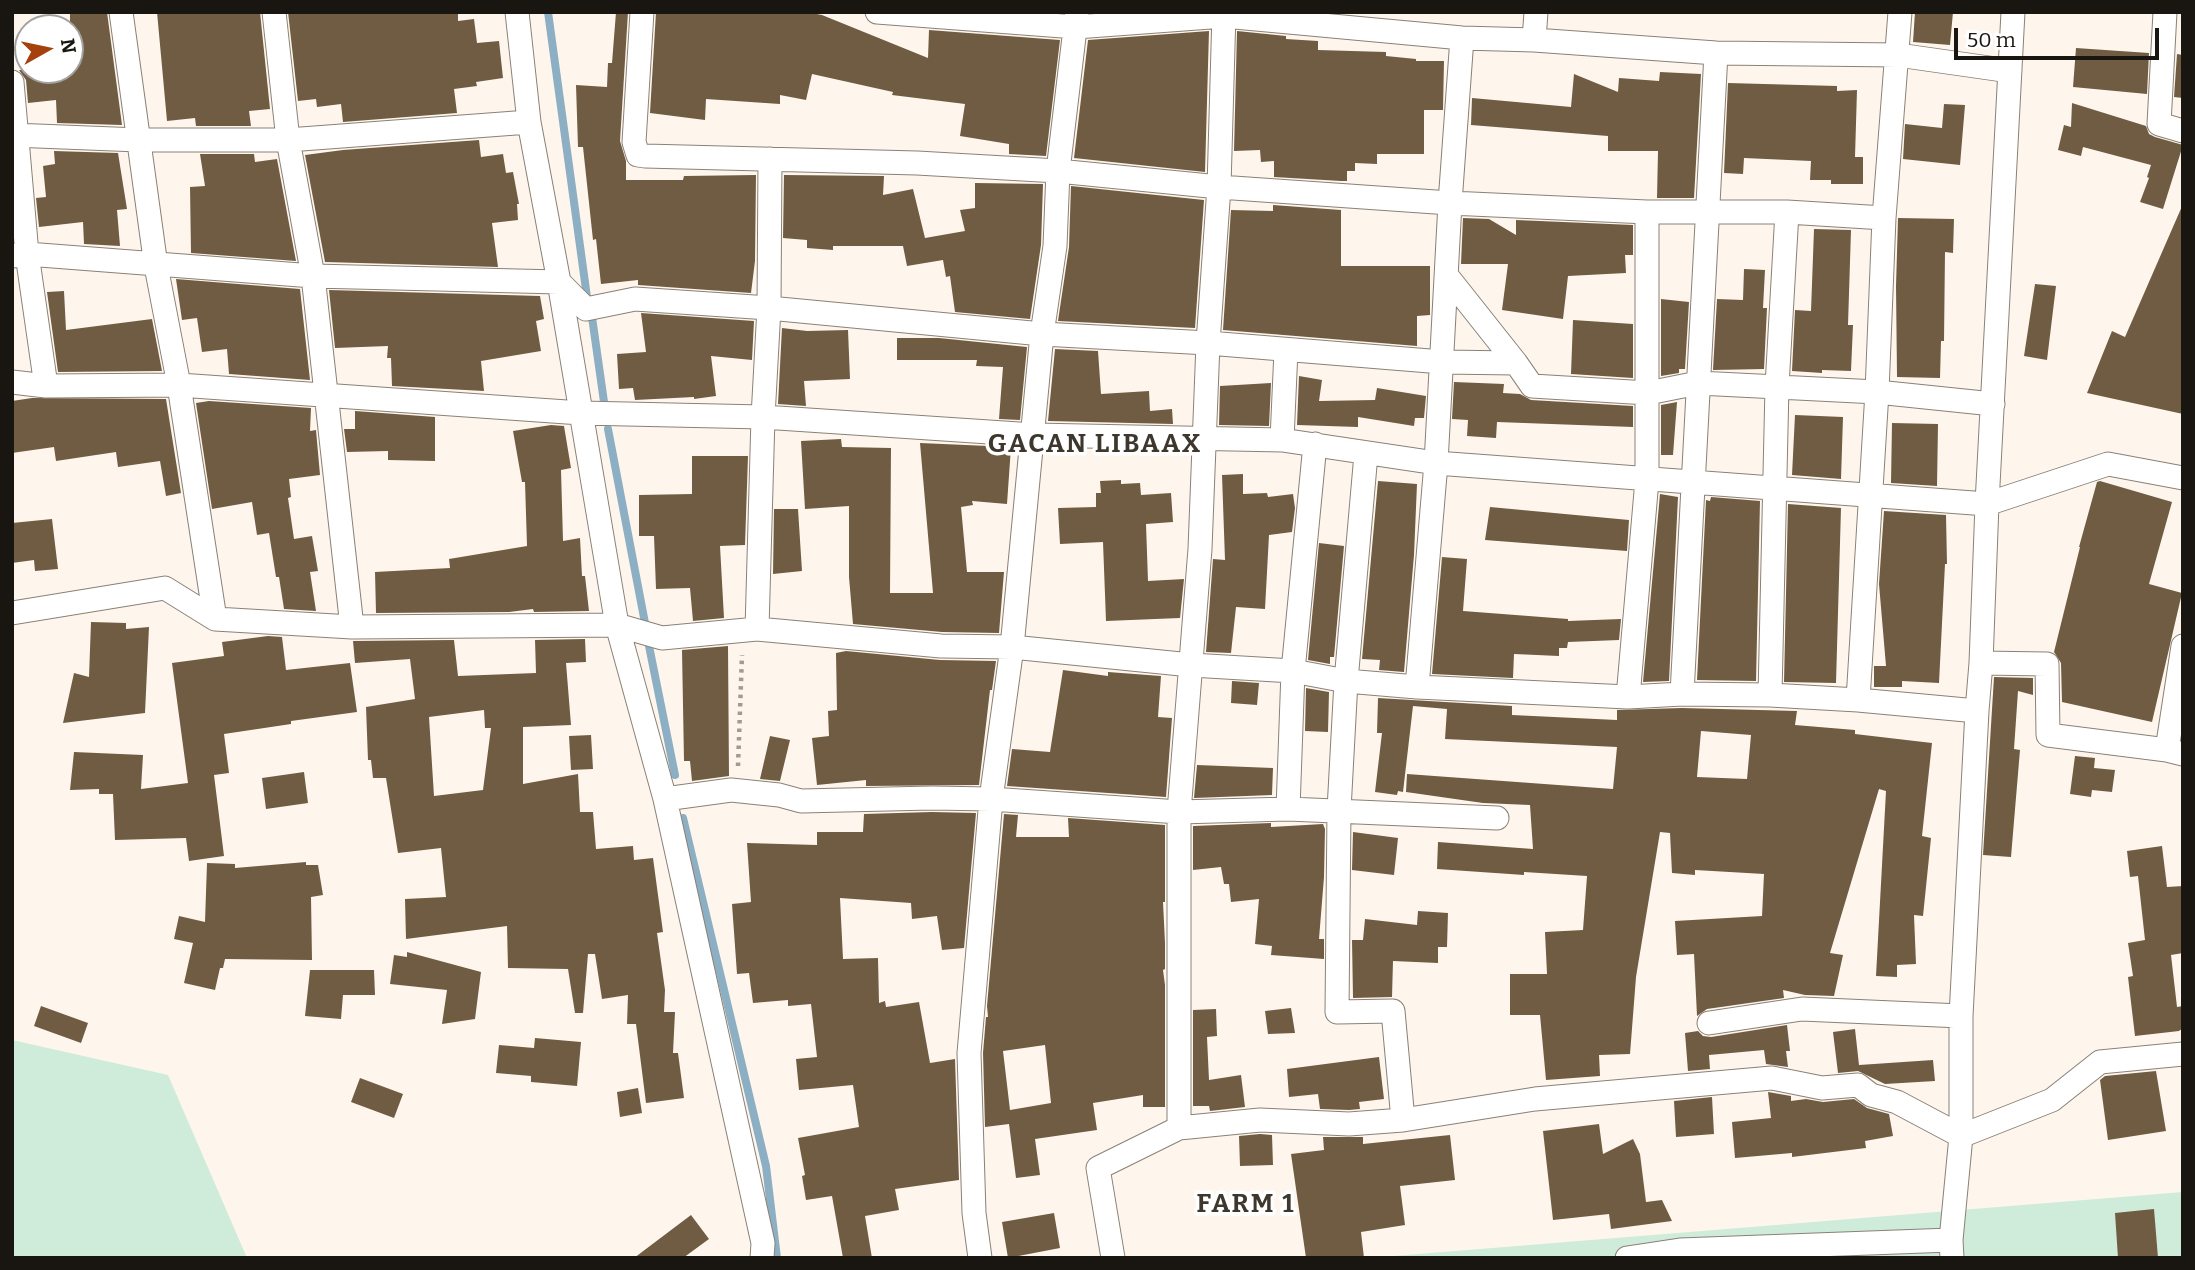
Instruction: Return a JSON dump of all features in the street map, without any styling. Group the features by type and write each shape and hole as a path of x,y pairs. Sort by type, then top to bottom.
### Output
{"street":[{"path":"121,12 156,266 179,385 215,620"},
{"path":"274,12 288,140 313,276 352,627"},
{"path":"517,12 529,122 617,625 665,799 763,1243 762,1258"},
{"path":"642,12 634,142 638,155 917,163 1058,171 1219,187 1450,203 1647,212 1787,212 1884,218"},
{"path":"877,12 1076,20 1224,14 1379,21 1462,38 1534,40 1716,53 1898,55 2010,71"},
{"path":"1534,40 1536,12"},
{"path":"1858,700 1877,392 1884,218 1900,12"},
{"path":"1627,1258 1680,1250 1952,1249 1961,1136 1961,1016 2013,12"},
{"path":"2165,12 2159,124 2183,131"},
{"path":"1179,1128 1179,812 1200,549 1208,343 1219,187 1224,14"},
{"path":"980,1258 974,1213 969,1053 991,799 1012,647 1042,334 1055,246 1058,171 1076,20"},
{"path":"1417,687 1436,463 1462,38"},
{"path":"1682,694 1716,53"},
{"path":"12,82 20,255 46,386"},
{"path":"15,135 139,140 288,140 529,122"},
{"path":"757,629 769,308 770,159"},
{"path":"1628,697 1647,480 1647,212"},
{"path":"1770,695 1777,386 1787,212"},
{"path":"20,255 313,276 559,282 586,309 635,299 769,308 1042,334 1208,343 1442,362 1516,363"},
{"path":"1447,276 1532,386 1647,393 1698,383 1777,386 1877,392 1993,404"},
{"path":"1282,440 1286,350"},
{"path":"12,382 46,386 179,385 581,413 763,417 1034,435 1282,440 1436,463 1987,504 2108,464 2183,478"},
{"path":"1288,808 1293,671 1315,444"},
{"path":"1366,454 1346,681 1339,810 1337,1012 1393,1011 1403,1120"},
{"path":"12,613 165,588 215,620 352,627 617,625 662,638 757,629 941,646 1012,647 1191,665 1293,671 1346,681 1417,687 1628,697 1682,694 1770,695 1977,711"},
{"path":"1981,663 2047,664 2048,735 2175,752 2183,646"},
{"path":"665,799 730,790 779,795 801,801 991,799 1179,812 1288,808 1497,818"},
{"path":"1709,1024 1802,1009 1961,1016"},
{"path":"1113,1258 1098,1168 1179,1128 1260,1119 1349,1124 1403,1120 1535,1098 1772,1078 1822,1088 1858,1085 1871,1095 1897,1102 1961,1136 2052,1100 2100,1062 2183,1054"}],"path":[{"path":"730,790 738,765 743,634 757,629"}],"green space":[{"path":"12,1040 168,1075 247,1258 12,1258"},
{"path":"2183,1192 2183,1258 1369,1258"}],"building":[{"path":"107,12 122,125 57,123 56,100 28,103 26,84 84,84 84,14 70,14"},
{"path":"157,12 260,12 270,109 249,111 251,126 196,126 195,118 167,121"},
{"path":"288,12 458,12 458,21 474,19 477,43 499,41 503,78 476,82 477,86 454,89 457,113 343,122 341,104 317,107 316,99 298,101"},
{"path":"616,12 628,12 620,141 626,161 626,180 683,180 684,176 756,175 755,261 751,293 638,285 638,280 601,284 596,239 593,240 583,147 578,147 576,85 607,87 608,63 612,63"},
{"path":"656,12 806,12 822,15 928,58 929,30 1060,40 1046,156 1009,154 1009,144 960,136 965,104 892,95 893,92 812,74 806,100 780,95 780,104 706,99 705,120 650,113"},
{"path":"1915,12 1953,12 1950,45 1913,42"},
{"path":"1209,31 1205,172 1074,158 1088,40"},
{"path":"1237,31 1318,41 1318,50 1386,52 1386,56 1416,61 1444,61 1443,110 1424,110 1424,154 1377,154 1377,164 1355,163 1355,171 1347,171 1347,181 1341,181 1274,177 1274,161 1261,162 1260,150 1234,151"},
{"path":"2076,48 2149,53 2147,94 2073,87"},
{"path":"2177,54 2183,55 2183,98 2174,97"},
{"path":"1660,72 1701,74 1694,198 1657,198 1658,151 1608,151 1608,136 1471,125 1472,98 1571,107 1574,74 1618,92 1619,78 1659,81"},
{"path":"1728,83 1837,86 1837,91 1857,90 1855,157 1863,157 1863,184 1831,184 1831,180 1810,180 1811,161 1744,158 1743,174 1724,173"},
{"path":"2072,103 2146,126 2149,134 2183,145 2163,209 2140,202 2151,165 2083,147 2081,156 2058,150 2064,125 2071,127"},
{"path":"1944,104 1965,105 1960,165 1903,159 1905,124 1942,128"},
{"path":"479,140 481,157 503,154 506,173 513,172 519,204 518,220 492,223 498,267 325,262 305,155"},
{"path":"54,151 118,153 127,209 117,210 120,246 84,244 83,222 39,227 36,198 46,197 43,166 55,164"},
{"path":"200,154 254,154 255,162 277,159 296,261 191,253 190,187 205,186"},
{"path":"784,175 884,176 883,195 913,189 925,238 965,231 960,210 975,208 975,183 1043,184 1041,245 1030,319 955,312 950,276 946,277 943,260 907,266 903,246 833,246 833,250 807,248 807,240 783,238"},
{"path":"1071,186 1204,200 1195,328 1058,321 1069,247"},
{"path":"2183,204 2183,414 2087,393 2112,331 2125,337"},
{"path":"1273,205 1341,210 1341,266 1430,266 1430,315 1417,316 1417,346 1223,330 1231,210 1273,211"},
{"path":"1463,218 1489,219 1516,235 1516,220 1633,225 1633,255 1625,255 1626,273 1568,276 1563,319 1502,310 1508,264 1461,264"},
{"path":"1898,218 1954,219 1953,253 1945,252 1944,341 1941,341 1940,378 1897,377"},
{"path":"1814,229 1851,230 1848,325 1853,325 1851,371 1792,371 1795,310 1811,311"},
{"path":"1744,269 1765,270 1763,308 1767,308 1764,369 1713,370 1717,299 1743,300"},
{"path":"176,279 300,289 310,380 229,374 227,349 202,352 197,318 182,320"},
{"path":"2035,284 2056,286 2047,360 2024,356"},
{"path":"329,290 540,296 544,319 536,321 541,351 481,361 484,391 392,386 391,358 387,358 388,346 335,348"},
{"path":"64,291 66,330 152,319 162,371 58,372 47,292"},
{"path":"1661,299 1689,302 1685,369 1679,369 1679,373 1661,376"},
{"path":"641,313 754,321 752,360 711,356 716,396 635,400 633,388 619,389 617,354 646,352"},
{"path":"1573,320 1633,324 1633,378 1571,374"},
{"path":"782,328 807,331 848,330 850,379 804,381 806,406 778,404"},
{"path":"897,338 939,338 1027,347 1020,420 999,419 1003,367 976,366 977,360 897,360"},
{"path":"1055,349 1098,351 1101,394 1149,391 1150,411 1172,409 1173,424 1048,421"},
{"path":"1299,376 1322,380 1319,401 1375,400 1377,388 1426,396 1424,418 1415,418 1414,426 1358,417 1358,427 1297,425"},
{"path":"1454,382 1504,384 1503,393 1520,394 1531,400 1633,406 1633,427 1497,422 1496,438 1467,436 1468,420 1452,419"},
{"path":"1271,383 1269,426 1219,425 1220,386"},
{"path":"32,398 166,399 181,493 166,496 160,461 118,467 116,452 56,461 54,447 12,453 12,401"},
{"path":"209,401 311,408 310,431 316,430 320,475 289,479 291,497 288,498 294,539 312,536 318,571 310,572 316,611 284,609 269,533 257,535 252,502 212,509 196,403"},
{"path":"1677,402 1673,455 1661,455 1661,405"},
{"path":"355,411 435,417 435,461 388,460 388,451 347,452 344,429 355,429"},
{"path":"1795,415 1843,417 1841,479 1792,475"},
{"path":"1892,423 1938,424 1937,486 1891,483"},
{"path":"551,425 564,426 571,468 561,470 563,541 580,538 582,576 585,576 589,611 534,612 533,609 509,612 376,613 375,572 450,568 449,559 527,546 525,482 522,482 513,431"},
{"path":"841,439 842,447 891,448 890,593 933,593 920,443 1011,447 1007,504 972,501 973,505 961,507 967,572 1004,572 999,633 942,632 853,624 849,577 849,506 805,509 801,441"},
{"path":"692,456 748,456 745,545 720,546 724,618 693,621 690,588 656,589 654,536 639,536 639,495 692,494"},
{"path":"1243,474 1243,494 1267,493 1268,497 1293,494 1295,508 1292,532 1269,535 1265,609 1236,607 1231,653 1206,652 1213,559 1225,560 1222,475"},
{"path":"1121,480 1121,484 1140,483 1141,495 1171,493 1173,522 1146,524 1148,581 1184,579 1180,618 1106,621 1103,542 1060,544 1058,508 1096,507 1096,493 1101,493 1100,481"},
{"path":"1378,481 1417,484 1404,672 1379,670 1380,660 1362,659"},
{"path":"2097,482 2172,502 2149,584 2182,593 2152,722 2062,702 2061,663 2054,652 2079,547"},
{"path":"1660,494 1678,497 1669,681 1643,682"},
{"path":"1711,497 1760,501 1756,681 1697,680 1706,500 1710,501"},
{"path":"1788,504 1841,508 1836,683 1784,682"},
{"path":"1490,507 1629,520 1627,551 1485,540"},
{"path":"774,509 798,509 802,571 773,574"},
{"path":"1884,511 1946,515 1947,564 1939,683 1902,681 1902,687 1874,687 1874,666 1886,666 1879,584"},
{"path":"52,519 58,569 35,571 34,560 12,563 12,523"},
{"path":"1319,543 1344,546 1334,657 1330,657 1330,664 1308,660"},
{"path":"1442,557 1467,559 1463,611 1568,621 1621,619 1619,640 1568,642 1567,648 1559,648 1559,656 1514,654 1513,678 1432,674"},
{"path":"91,622 126,623 126,629 149,627 145,713 63,723 74,673 89,677"},
{"path":"268,636 282,637 286,670 350,663 357,712 224,734 229,773 214,775 224,856 189,861 186,838 115,840 113,794 99,794 99,789 70,790 74,752 143,755 141,789 188,783 172,663 224,656 222,642"},
{"path":"585,639 586,662 566,663 571,725 523,727 523,784 578,774 580,812 593,812 596,849 633,846 634,860 653,858 663,932 657,933 665,990 664,1012 675,1012 673,1053 678,1053 684,1098 646,1103 636,1024 627,1024 628,995 602,999 595,954 588,954 583,1013 575,1013 568,969 508,968 507,926 406,939 405,899 446,897 441,848 398,853 386,778 373,778 371,760 368,760 366,707 415,699 410,659 355,663 353,641 454,640 458,676 536,673 535,640","holes":["484,710 485,728 491,728 483,790 434,796 429,717"]},
{"path":"728,646 729,776 692,781 690,761 684,761 682,650"},
{"path":"846,651 940,660 996,661 979,785 866,786 866,780 817,785 812,738 829,736 828,711 837,710 836,653"},
{"path":"1063,670 1108,676 1108,672 1161,676 1158,717 1172,718 1166,797 1007,786 1012,749 1050,752"},
{"path":"1994,677 2033,678 2033,695 2018,691 2014,749 2020,750 2011,857 1983,855"},
{"path":"1232,681 1259,683 1257,705 1231,703"},
{"path":"1306,688 1329,692 1328,732 1305,731"},
{"path":"1378,698 1512,706 1512,715 1617,720 1617,710 1682,708 1797,711 1795,725 1855,730 1855,734 1932,743 1922,836 1931,838 1923,916 1914,915 1916,964 1897,965 1897,977 1876,976 1886,791 1879,789 1830,953 1843,955 1834,996 1805,995 1783,990 1784,998 1707,1009 1697,1016 1694,954 1677,955 1675,921 1762,916 1764,874 1695,870 1695,875 1672,873 1670,833 1660,832 1636,977 1630,1054 1599,1055 1600,1076 1546,1080 1540,1015 1510,1015 1510,974 1547,974 1545,932 1583,930 1587,876 1437,869 1438,842 1533,849 1530,805 1483,803 1406,792 1407,774 1613,789 1617,747 1445,739 1447,709 1413,706 1403,792 1398,791 1397,795 1375,792 1382,733 1377,733","holes":["1701,731 1751,735 1747,779 1697,777"]},
{"path":"591,735 593,769 571,770 569,736"},
{"path":"770,736 790,740 780,781 760,779"},
{"path":"2075,756 2095,758 2094,768 2115,770 2112,792 2092,790 2091,797 2070,794"},
{"path":"1197,765 1273,768 1272,795 1194,798"},
{"path":"304,772 308,803 266,809 262,778"},
{"path":"976,813 964,948 942,950 937,916 912,919 911,903 840,898 843,959 878,958 879,1003 885,1001 886,1007 919,1002 930,1063 955,1059 959,1180 895,1189 899,1210 865,1216 872,1258 843,1258 832,1196 806,1200 802,1176 805,1175 798,1138 859,1127 853,1085 799,1090 796,1059 817,1057 811,1004 788,1006 788,1000 753,1003 749,973 737,974 732,904 751,902 747,843 817,845 817,832 863,832 864,814"},
{"path":"1004,814 1018,815 1016,837 1069,837 1068,818 1165,825 1165,1107 1143,1107 1143,1095 1093,1103 1097,1130 1035,1139 1040,1175 1016,1178 1009,1124 985,1127 983,1053","holes":["1045,1045 1051,1103 1010,1110 1003,1051"]},
{"path":"1271,823 1271,827 1323,824 1325,829 1319,939 1324,939 1324,959 1271,955 1272,946 1255,944 1259,899 1231,902 1229,884 1224,884 1221,867 1193,870 1193,826"},
{"path":"1353,832 1398,838 1394,875 1352,870"},
{"path":"2162,846 2167,887 2183,886 2183,953 2171,955 2177,1007 2183,1006 2183,1028 2179,1031 2135,1036 2128,977 2133,976 2128,943 2145,940 2138,876 2130,877 2127,851"},
{"path":"306,862 306,865 318,865 323,895 311,897 312,960 225,959 215,990 184,983 193,943 174,939 179,916 205,922 207,863 235,864 235,868"},
{"path":"1418,911 1448,913 1447,947 1438,947 1438,963 1393,961 1392,997 1353,998 1352,940 1363,940 1365,919 1417,925"},
{"path":"407,952 481,972 475,1019 442,1024 447,990 390,984 394,955 407,957"},
{"path":"310,970 374,970 375,995 343,995 341,1019 305,1016"},
{"path":"41,1006 88,1023 81,1043 34,1026"},
{"path":"1291,1008 1295,1033 1268,1034 1265,1011"},
{"path":"1216,1009 1217,1036 1207,1037 1209,1080 1241,1075 1245,1107 1210,1111 1209,1106 1193,1106 1193,1010"},
{"path":"1787,1025 1790,1051 1786,1051 1788,1067 1766,1064 1764,1050 1709,1055 1710,1069 1688,1071 1685,1033 1698,1031 1703,1036 1711,1037"},
{"path":"1855,1029 1859,1065 1933,1060 1935,1081 1885,1084 1858,1071 1838,1073 1833,1032"},
{"path":"535,1038 581,1042 577,1086 531,1082 531,1076 496,1073 499,1045 534,1048"},
{"path":"1379,1057 1384,1099 1359,1102 1360,1109 1349,1110 1320,1109 1318,1094 1289,1097 1287,1069"},
{"path":"2156,1071 2166,1131 2108,1140 2100,1080 2105,1076"},
{"path":"360,1078 403,1094 394,1118 351,1102"},
{"path":"638,1088 642,1113 620,1117 617,1092"},
{"path":"1768,1092 1791,1096 1791,1101 1854,1099 1867,1108 1889,1114 1893,1136 1865,1141 1866,1148 1792,1157 1792,1153 1735,1158 1732,1122 1771,1118"},
{"path":"1712,1097 1714,1134 1676,1137 1674,1101"},
{"path":"1599,1124 1603,1154 1633,1139 1640,1154 1646,1202 1662,1200 1672,1221 1611,1229 1609,1214 1553,1220 1543,1131"},
{"path":"1272,1135 1273,1165 1240,1166 1239,1136"},
{"path":"1450,1135 1455,1180 1400,1186 1405,1225 1361,1232 1364,1258 1306,1258 1291,1154 1324,1150 1323,1137 1363,1137 1363,1144"},
{"path":"2154,1209 2158,1258 2118,1258 2115,1213"},
{"path":"1054,1213 1060,1248 1008,1258 1002,1222"},
{"path":"691,1215 709,1239 683,1258 634,1258"}],"waterway":[{"path":"548,12 587,297"},
{"path":"592,317 605,409"},
{"path":"608,429 645,623"},
{"path":"649,646 675,775"},
{"path":"683,818 766,1166 777,1258"}],"district":[{"name":"GACAN LIBAAX","path":"1095,445"},
{"name":"FARM 1","path":"1246,1205"}]}
